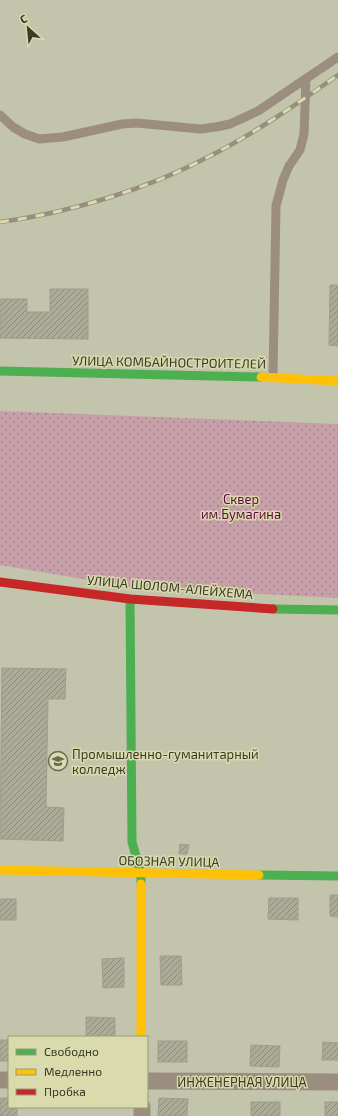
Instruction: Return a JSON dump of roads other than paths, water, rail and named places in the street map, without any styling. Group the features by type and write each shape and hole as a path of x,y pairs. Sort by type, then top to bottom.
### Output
{"street":[{"name":"УЛИЦА КОМБАЙНОСТРОИТЕЛЕЙ","path":"0,371 272,377 338,381"},
{"name":"УЛИЦА ШОЛОМ-АЛЕЙХЕМА","path":"0,582 130,600 251,608 338,610"},
{"path":"130,600 132,842 141,874 141,1036"},
{"name":"ОБОЗНАЯ УЛИЦА","path":"0,870 141,874 338,876"},
{"name":"ИНЖЕНЕРНАЯ УЛИЦА","path":"148,1082 338,1082"}],"lane":[{"path":"0,115 13,127 25,134 39,138 63,137 122,124 137,123 200,129 216,127 230,124 258,112 338,57"},
{"path":"272,377 276,206 283,180 289,166 300,150 304,134 306,79"}],"railway":[{"path":"0,222 53,213 80,206 108,198 161,179 186,168 243,138 338,75"}],"place":[{"name":"Промышленно-гуманитарный колледж","path":"58,761"}],"park label":[{"name":"Сквер им.Бумагина","path":"241,506"}]}
